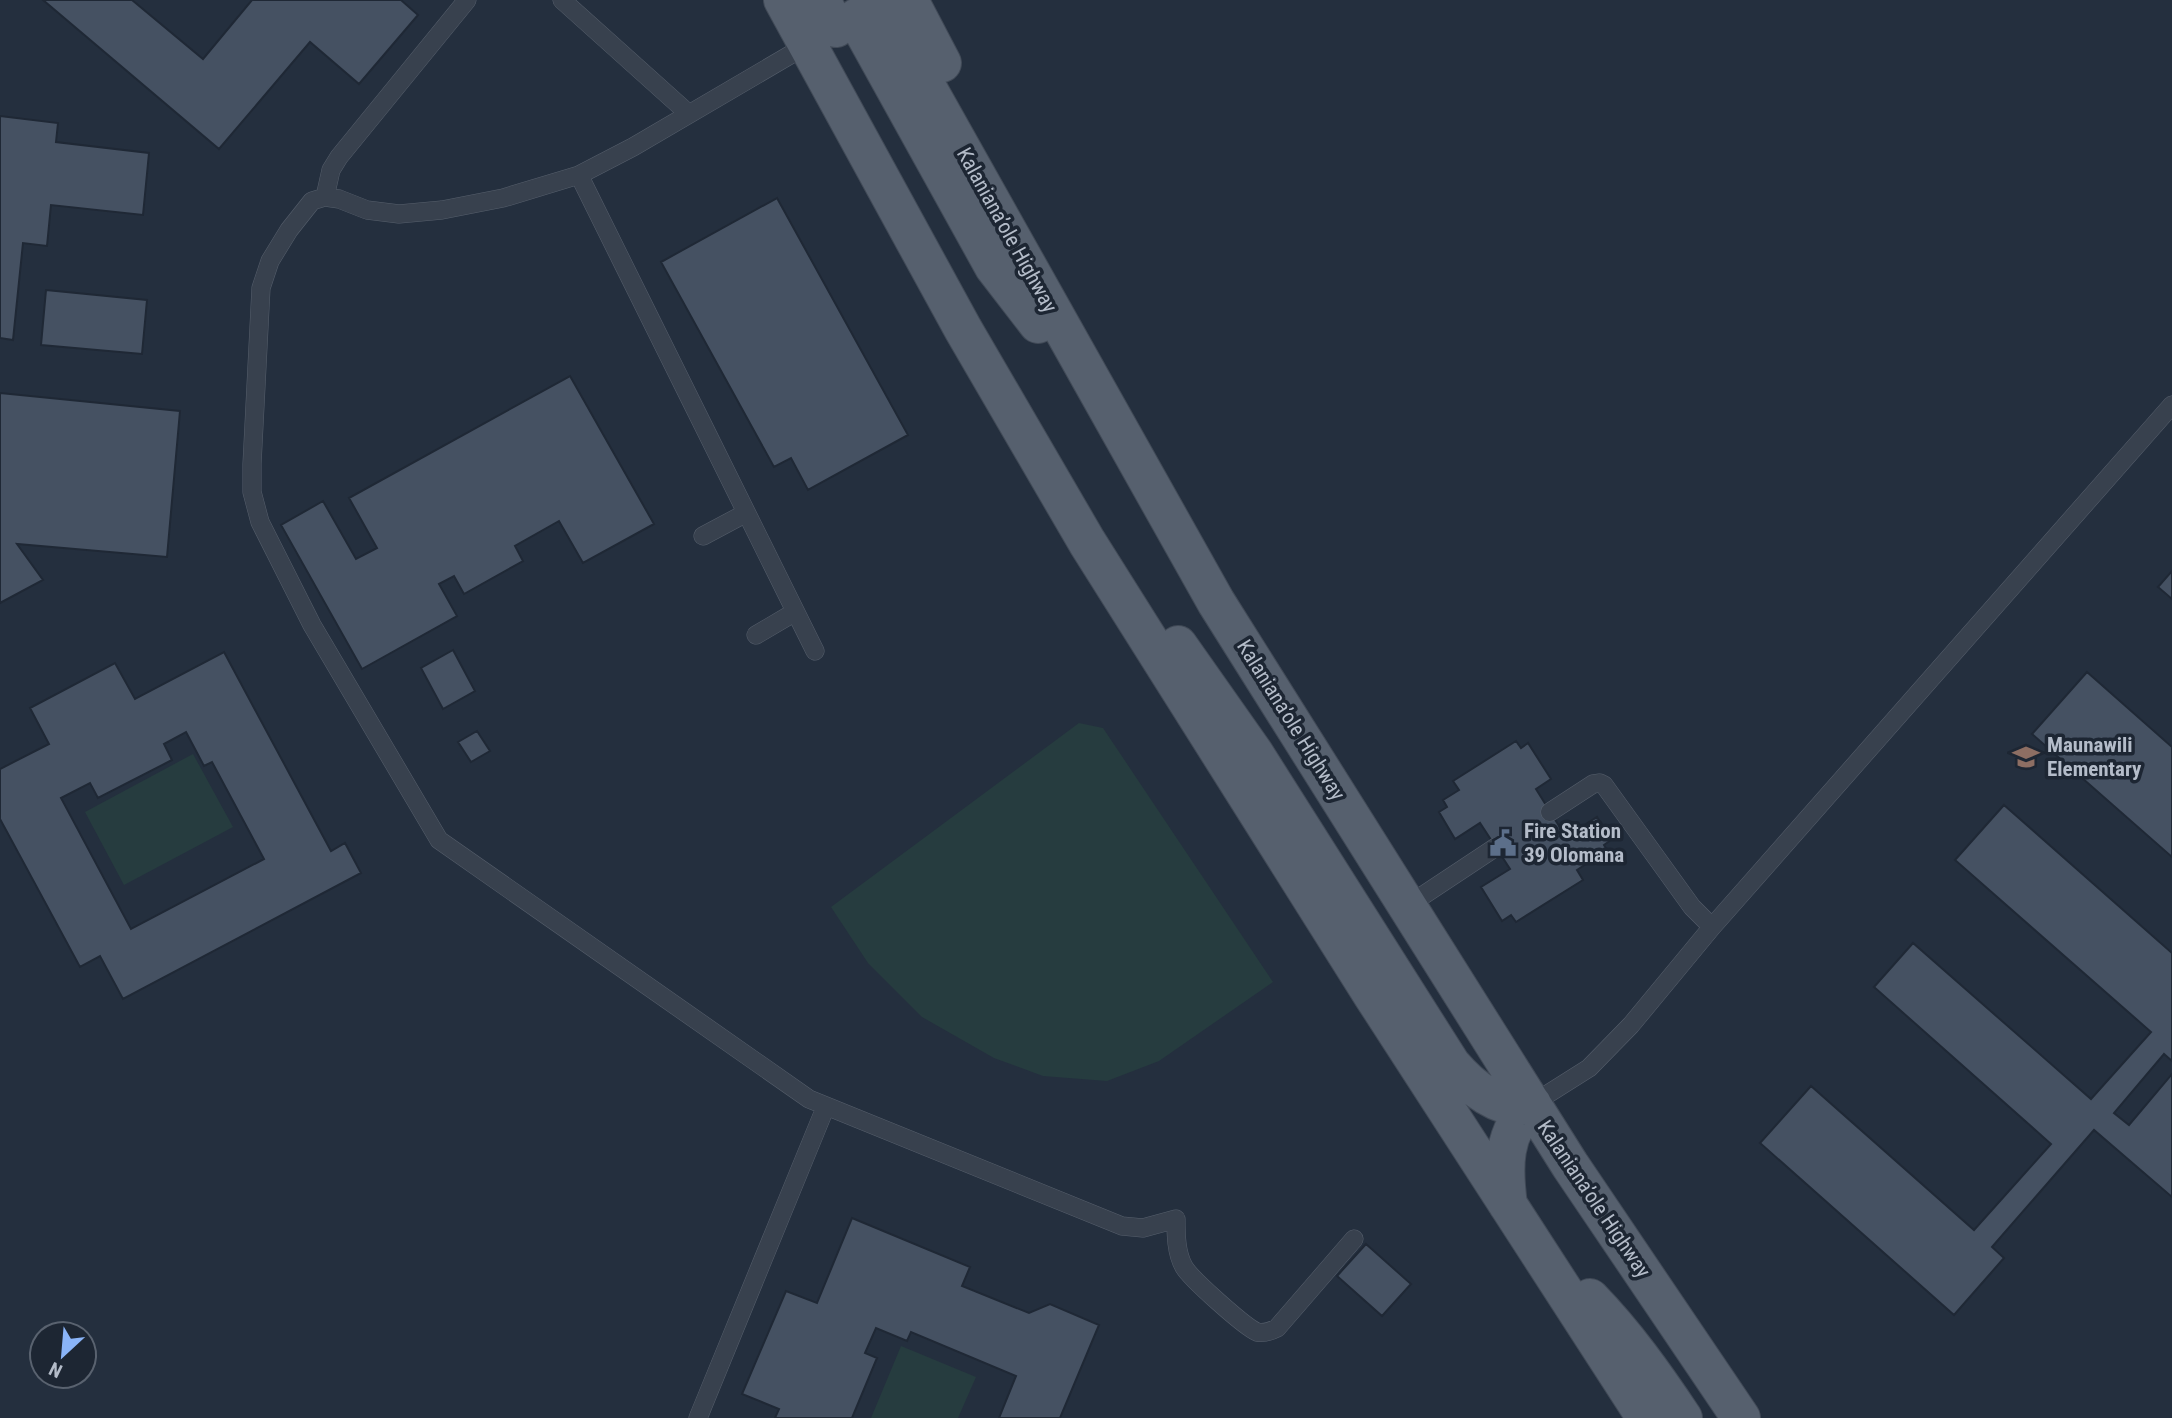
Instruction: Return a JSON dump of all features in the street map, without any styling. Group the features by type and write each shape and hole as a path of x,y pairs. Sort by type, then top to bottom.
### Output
{"main road":[{"name":"Kalaniana’ole Highway","path":"783,0 840,18 1003,224 1216,602 1570,1165 1741,1418"},
{"path":"909,0 983,142 1003,224"},
{"name":"Kalaniana’ole Highway","path":"840,18 963,329 1087,542 1514,1217 1646,1418"},
{"path":"840,18 994,267 1118,428"},
{"path":"1087,542 1150,610 1194,664 1254,752 1451,1064 1472,1086 1493,1099 1514,1106 1532,1104"},
{"path":"1532,1104 1518,1119 1507,1143 1504,1178 1514,1217 1611,1320 1641,1357 1683,1418"}],"lane":[{"path":"325,198 331,170 339,157 467,0"},
{"path":"562,0 689,114"},
{"path":"840,18 689,114 579,175 503,198 442,210 399,214 367,210 339,199 312,201 289,230 270,261 261,288 252,464 252,492 260,522 312,625 439,840 797,1091 826,1106 1122,1226 1143,1227 1175,1219 1178,1247 1184,1267 1197,1283 1255,1331 1269,1332 1278,1328 1354,1239"},
{"path":"579,175 815,651"},
{"path":"1532,1104 1589,1068 1631,1026 1712,927 2172,405"},
{"path":"704,536 746,513"},
{"path":"756,635 795,612"},
{"path":"1550,812 1593,784 1604,785 1692,907 1712,927"},
{"path":"1407,906 1496,848"},
{"path":"698,1418 826,1106"}],"green space":[{"path":"1079,723 1103,728 1273,982 1159,1061 1107,1081 1043,1076 994,1058 922,1017 868,963 831,907"},
{"path":"193,754 233,827 124,885 85,812"},
{"path":"901,1346 976,1377 958,1418 871,1418"}],"building":[{"path":"43,0 132,0 203,59 252,0 401,0 418,15 359,84 310,42 219,149"},
{"path":"0,116 58,123 56,142 149,153 143,215 51,205 47,246 23,243 13,340 0,338"},
{"path":"777,198 908,435 808,490 791,458 774,467 661,262"},
{"path":"46,290 147,300 142,354 41,345"},
{"path":"570,376 654,524 583,563 559,521 515,546 523,561 464,594 454,576 439,584 457,616 362,669 281,525 323,501 356,559 377,548 349,498"},
{"path":"0,393 180,411 167,557 17,544 43,580 0,603"},
{"path":"2172,571 2172,599 2158,587"},
{"path":"453,650 475,691 443,709 421,668"},
{"path":"224,652 331,851 345,843 361,873 123,999 100,956 80,967 0,819 0,769 49,744 30,708 115,663 135,699","holes":["186,732 204,766 212,762 264,859 131,929 61,798 90,783 98,798 172,760 164,744"]},
{"path":"2087,672 2172,747 2172,857 2032,734"},
{"path":"477,731 490,751 471,762 458,742"},
{"path":"1516,741 1521,748 1528,743 1551,779 1536,789 1566,837 1597,817 1611,840 1604,845 1607,850 1577,870 1583,880 1516,922 1511,915 1502,921 1481,887 1510,869 1480,823 1455,839 1439,812 1447,807 1443,800 1459,790 1453,781"},
{"path":"2004,805 2172,953 2172,1061 2164,1054 2114,1113 2129,1125 2172,1074 2172,1197 2094,1130 1992,1247 2004,1258 1954,1315 1760,1143 1811,1086 1974,1230 2051,1144 1874,987 1913,943 2091,1099 2151,1032 1955,860"},
{"path":"852,1218 970,1267 962,1286 1029,1313 1050,1304 1099,1325 1060,1418 999,1418 1016,1376 911,1332 907,1341 876,1328 865,1353 877,1358 852,1418 775,1418 779,1409 742,1394 786,1291 817,1303"},
{"path":"1366,1244 1411,1284 1382,1316 1337,1276"}],"place":[{"name":"Maunawili Elementary","path":"2026,757"},
{"name":"Fire Station 39 Olomana","path":"1503,843"}]}
